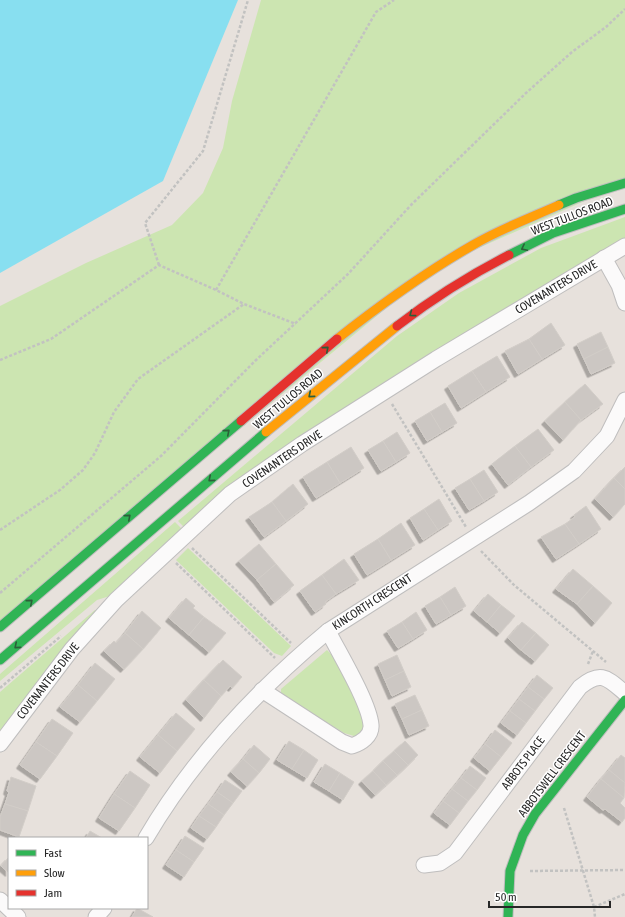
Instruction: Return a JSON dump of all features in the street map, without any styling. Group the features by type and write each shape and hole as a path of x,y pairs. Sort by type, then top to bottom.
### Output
{"main road":[{"name":"WEST TULLOS ROAD","path":"0,627 339,338 411,285 473,245 506,228 576,198 625,183"},
{"name":"WEST TULLOS ROAD","path":"0,660 204,484 354,359 417,310 483,268 553,233 625,209"},
{"name":"ABBOTSWELL CRESCENT","path":"508,917 510,870 523,835 535,814 625,700"}],"street":[{"name":"COVENANTERS DRIVE","path":"0,744 72,648 116,600 230,494 302,444 625,246"},
{"path":"604,258 619,286 625,302"},
{"name":"KINCORTH CRESCENT","path":"147,837 189,772 232,721 302,652 328,631 472,537 529,503 574,471 607,436 625,400"},
{"path":"262,690 342,742 352,746 360,743 368,735 371,726 366,706 328,631"},
{"name":"ABBOTS PLACE","path":"424,865 440,863 455,853 580,687 589,680 600,677 609,680 625,693"},
{"path":"0,900 8,908"},
{"path":"9,909 17,917"},
{"path":"96,917 103,909"}],"path":[{"path":"248,0 203,151 145,223 158,265 244,304 296,324"},
{"path":"216,290 376,12 394,0"},
{"path":"0,593 161,456 255,361 348,274 410,206 526,92 572,52 606,27 625,9"},
{"path":"0,360 51,339 158,265"},
{"path":"0,530 60,490 83,470 95,453 114,412 138,379 244,304"},
{"path":"385,392 472,537"},
{"path":"182,538 302,652"},
{"path":"165,553 285,668"},
{"path":"484,555 514,585 607,663"},
{"path":"0,688 66,632"},
{"path":"557,785 594,907 595,917"},
{"path":"510,870 625,870"},
{"path":"594,907 625,894"}],"green space":[{"path":"261,0 625,0 625,183 436,267 0,627 0,306 86,263 172,225 203,193 223,148 232,101"},
{"path":"625,217 625,239 500,312 184,527 178,521 397,336 459,293 541,248"},
{"path":"175,522 182,529 113,595 97,600 0,681 0,674"},
{"path":"188,548 291,646 282,656 274,653 176,560"},
{"path":"95,610 97,610 50,666 0,732 0,692"},
{"path":"327,650 333,656 365,719 365,726 361,735 354,736 344,733 281,695 281,689"}],"water":[{"path":"0,0 238,0 163,181 0,273"}],"building":[{"path":"551,323 565,345 542,359 529,339"},
{"path":"601,332 608,347 584,359 577,344"},
{"path":"529,339 542,359 518,374 505,351"},
{"path":"608,347 615,363 591,374 584,359"},
{"path":"497,356 510,377 486,392 472,371"},
{"path":"472,371 486,392 461,408 448,386"},
{"path":"585,384 603,404 581,420 565,402"},
{"path":"565,402 581,420 563,440 545,421"},
{"path":"445,403 457,423 442,432 430,412"},
{"path":"430,412 442,432 427,441 415,421"},
{"path":"538,429 554,450 531,467 515,446"},
{"path":"397,432 410,453 396,462 383,441"},
{"path":"383,441 396,462 381,471 368,450"},
{"path":"515,446 531,467 508,485 492,464"},
{"path":"351,447 364,468 340,483 327,462"},
{"path":"327,462 340,483 316,498 303,477"},
{"path":"625,467 625,489 614,478"},
{"path":"484,470 498,492 484,501 470,479"},
{"path":"614,478 625,489 625,504 613,517 595,499"},
{"path":"470,479 484,501 469,510 455,488"},
{"path":"293,484 308,504 286,521 272,502"},
{"path":"439,499 452,521 438,530 424,509"},
{"path":"272,502 286,521 264,537 249,517"},
{"path":"586,506 601,529 579,544 565,524"},
{"path":"424,509 438,530 423,540 410,518"},
{"path":"401,523 415,545 391,560 378,539"},
{"path":"565,524 579,544 556,559 541,537"},
{"path":"378,539 391,560 367,575 354,554"},
{"path":"259,544 276,564 257,580 239,561"},
{"path":"344,559 359,580 336,594 322,575"},
{"path":"276,564 294,585 274,602 257,580"},
{"path":"573,569 593,586 577,604 556,589"},
{"path":"322,575 336,594 315,612 300,591"},
{"path":"593,586 612,603 595,623 577,604"},
{"path":"455,587 466,606 451,615 440,597"},
{"path":"488,594 501,605 487,622 474,611"},
{"path":"440,597 451,615 436,624 425,606"},
{"path":"186,598 195,606 193,608 204,617 189,635 169,618"},
{"path":"501,605 515,616 500,633 487,622"},
{"path":"142,611 161,628 143,649 125,633"},
{"path":"416,612 427,630 413,639 402,622"},
{"path":"204,617 226,633 209,652 189,635"},
{"path":"402,622 413,639 398,648 387,631"},
{"path":"522,622 536,633 521,650 508,638"},
{"path":"125,633 143,649 124,669 104,651 114,641 116,643"},
{"path":"536,633 549,645 535,661 521,650"},
{"path":"397,655 404,671 385,680 378,664"},
{"path":"223,660 242,677 232,688 230,686 221,696 204,680"},
{"path":"95,663 115,679 97,701 78,685"},
{"path":"404,671 411,687 392,696 385,680"},
{"path":"537,675 553,688 544,699 528,687"},
{"path":"204,680 221,696 204,718 186,700"},
{"path":"78,685 97,701 80,722 60,707"},
{"path":"528,687 544,699 535,711 519,699"},
{"path":"415,695 422,710 402,719 395,704"},
{"path":"519,699 535,711 526,723 510,711"},
{"path":"422,710 429,726 409,735 402,719"},
{"path":"510,711 526,723 517,735 501,723"},
{"path":"176,713 195,729 177,751 158,735"},
{"path":"52,719 73,733 57,756 36,742"},
{"path":"495,730 512,743 501,757 485,744"},
{"path":"158,735 177,751 160,773 140,757"},
{"path":"289,741 304,750 292,769 277,760"},
{"path":"405,741 418,755 408,765 394,751"},
{"path":"36,742 57,756 40,779 20,765"},
{"path":"485,744 501,757 490,771 474,758"},
{"path":"254,745 270,759 259,773 243,759"},
{"path":"304,750 318,760 307,778 292,769"},
{"path":"394,751 408,765 397,775 383,761"},
{"path":"621,755 625,758 625,783 609,770"},
{"path":"243,759 259,773 247,786 231,772"},
{"path":"383,761 397,775 386,785 373,771"},
{"path":"325,764 340,773 329,791 314,782"},
{"path":"470,766 486,778 477,790 461,778"},
{"path":"609,770 625,783 624,798 601,779"},
{"path":"130,771 150,785 135,808 114,794"},
{"path":"373,771 386,785 375,795 362,781"},
{"path":"340,773 354,782 343,800 329,791"},
{"path":"11,777 36,786 28,811 5,804 9,792 7,791"},
{"path":"461,778 477,790 468,801 452,789"},
{"path":"601,779 624,798 620,803 625,808 625,818 622,822 605,809 603,810 587,797"},
{"path":"225,780 242,791 233,803 217,792"},
{"path":"452,789 468,801 459,813 443,801"},
{"path":"217,792 233,803 224,815 208,804"},
{"path":"114,794 135,808 119,831 99,818"},
{"path":"443,801 459,813 450,825 434,813"},
{"path":"5,804 28,811 19,837 0,830 0,817"},
{"path":"208,804 224,815 216,827 199,816"},
{"path":"199,816 216,827 207,839 191,828"},
{"path":"90,831 100,837 87,837"},
{"path":"185,836 204,848 194,862 176,850"},
{"path":"176,850 194,862 184,877 166,865"},
{"path":"8,858 8,872 1,866"},
{"path":"136,909 139,909 153,917 132,917"}],"traffic: fast":[{"path":"559,205 576,198 625,183"},
{"path":"509,255 553,233 625,209"},
{"path":"0,627 241,421"},
{"path":"0,660 266,432"},
{"path":"508,917 510,871 523,835 535,814 625,700"}],"traffic: slow":[{"path":"337,339 404,289 455,255 483,239 559,205"},
{"path":"266,432 397,326"}],"traffic: jam":[{"path":"397,326 452,288 509,255"},
{"path":"241,421 337,339"}]}
